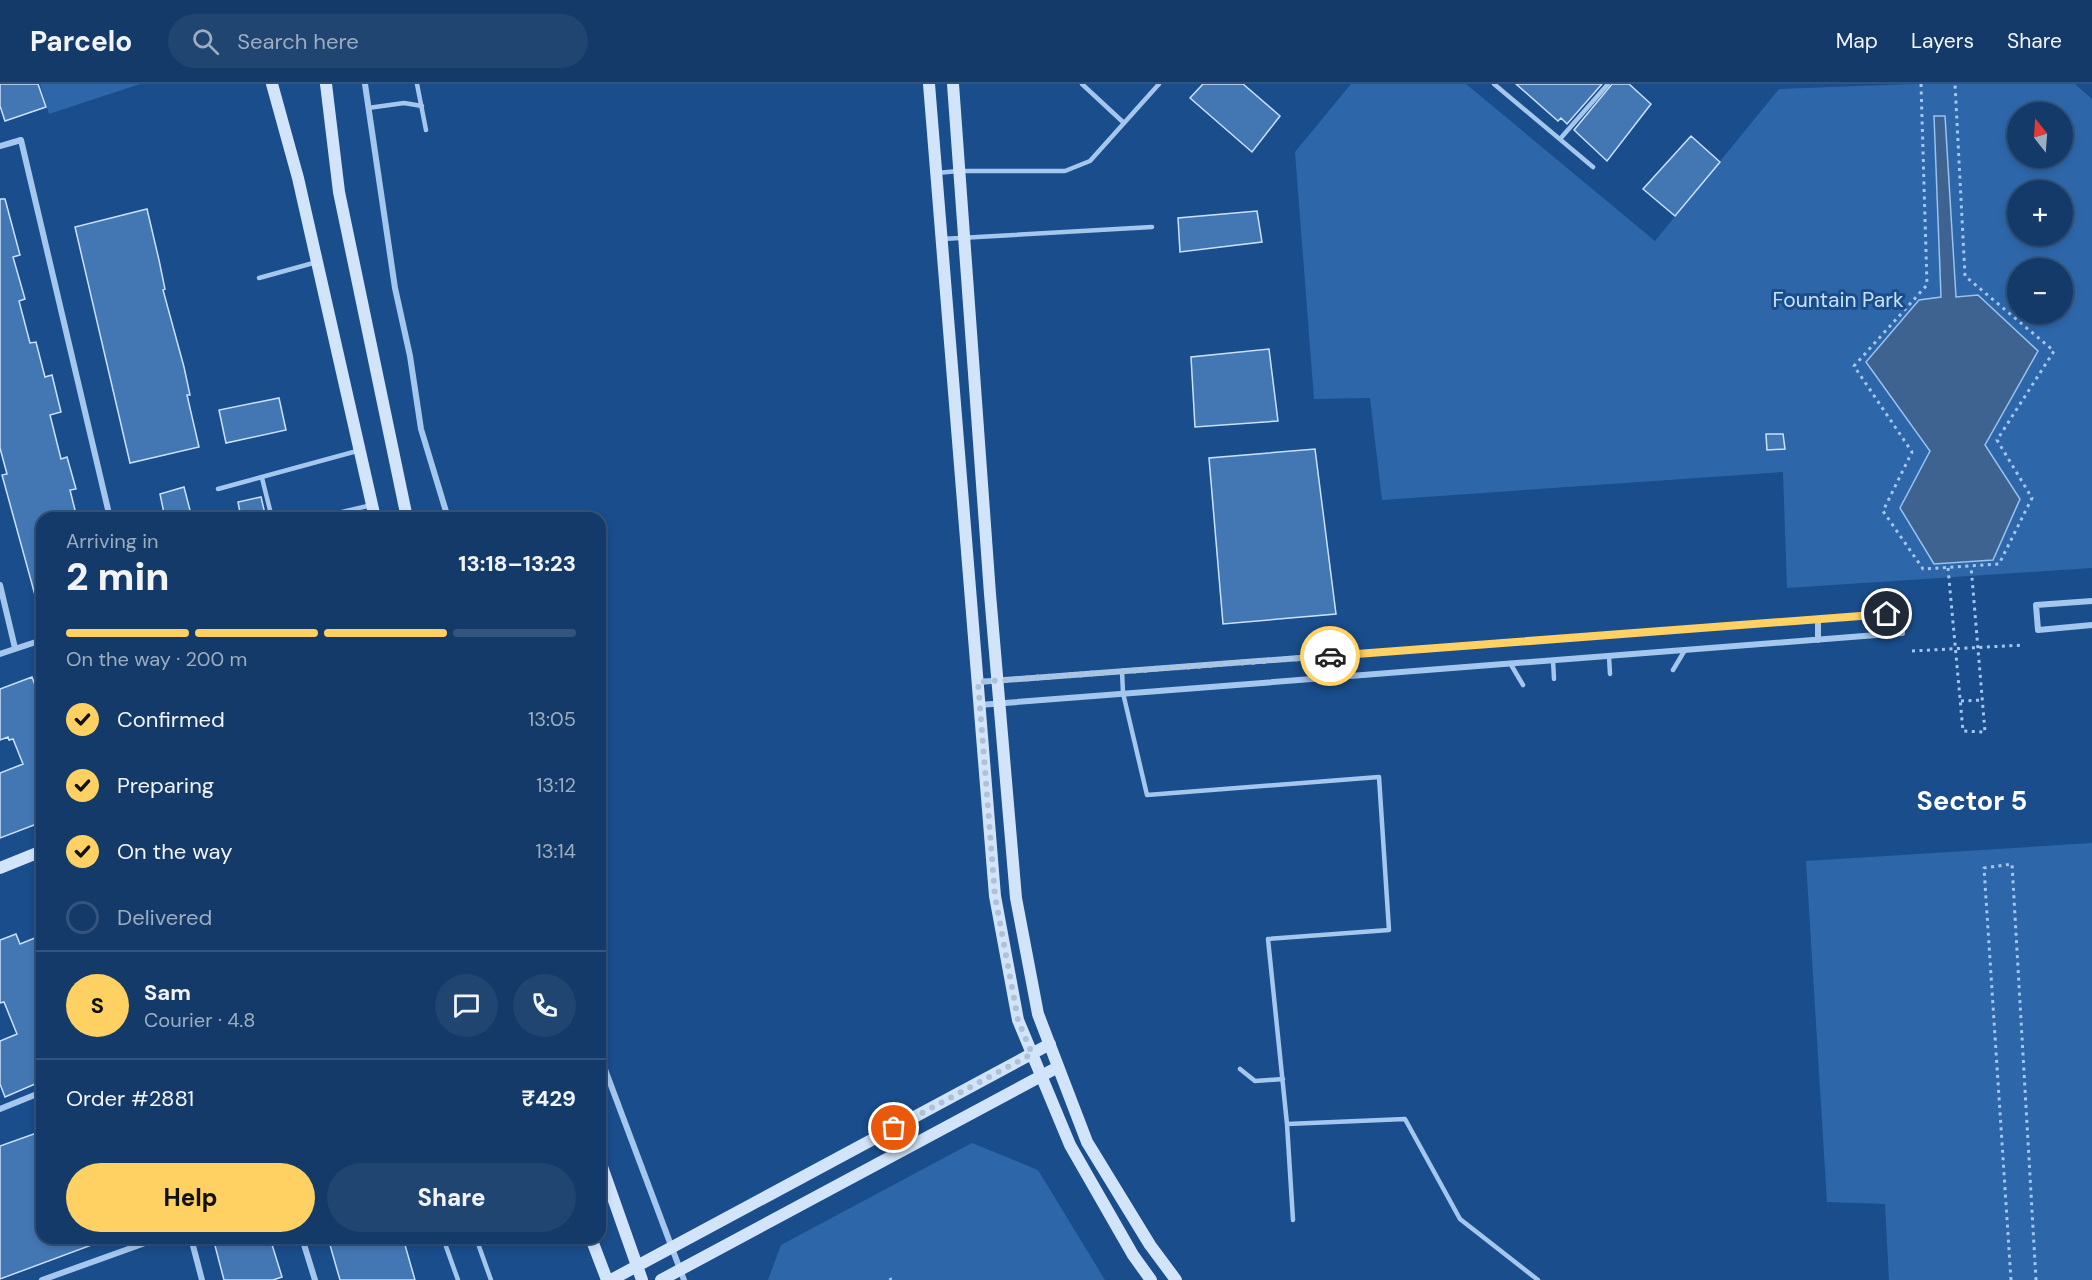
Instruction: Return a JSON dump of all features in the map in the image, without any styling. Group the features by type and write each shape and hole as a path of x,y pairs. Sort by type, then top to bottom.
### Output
{"street":[{"path":"272,84 298,178 374,512"},
{"path":"326,84 339,192 406,512"},
{"path":"364,84 395,288 410,356 422,429 446,512"},
{"path":"929,84 995,896 1018,1020 1070,1145 1133,1255 1152,1280"},
{"path":"952,84 1016,898 1038,1014 1088,1142 1150,1245 1176,1280"},
{"path":"0,147 21,140 109,512"},
{"path":"0,585 15,648"},
{"path":"2092,601 2036,605 2038,630 2092,625"},
{"path":"978,682 1900,613 1902,633 979,705"},
{"path":"1874,615 1876,635"},
{"path":"1818,619 1818,640"},
{"path":"0,654 36,642"},
{"path":"0,868 36,853"},
{"path":"594,1244 609,1280 1050,1044"},
{"path":"661,1280 682,1275 905,1149 1058,1067"},
{"path":"606,1072 682,1275"},
{"path":"0,1108 36,1094"},
{"path":"894,1128 905,1149"},
{"path":"606,1178 642,1280"},
{"path":"42,1280 142,1244"},
{"path":"193,1244 202,1280"},
{"path":"304,1244 315,1280"}],"lane":[{"path":"417,84 426,130"},
{"path":"1082,84 1124,123"},
{"path":"936,173 1065,171 1090,161 1160,84"},
{"path":"1494,84 1593,167"},
{"path":"1560,139 1608,84"},
{"path":"368,108 404,103 422,106"},
{"path":"942,239 1152,227"},
{"path":"259,278 317,262"},
{"path":"218,489 360,451"},
{"path":"262,478 270,512"},
{"path":"340,512 372,504"},
{"path":"1673,670 1685,650"},
{"path":"1609,656 1610,674"},
{"path":"1553,660 1554,679"},
{"path":"1510,663 1523,685"},
{"path":"1122,671 1123,693 1147,795 1379,777 1389,930 1268,939 1283,1078 1293,1220"},
{"path":"1240,1069 1255,1081 1283,1078"},
{"path":"1287,1124 1405,1119 1460,1219 1538,1280"},
{"path":"445,1244 458,1280"},
{"path":"479,1244 491,1280"}],"path":[{"path":"1921,84 1927,285 1854,366 1912,452 1883,511 1923,569 1999,564 2032,498 1997,440 2054,351 1965,276 1955,84"},
{"path":"1948,567 1963,731 1985,732 1971,566"},
{"path":"1912,651 2024,645"},
{"path":"1961,701 1983,700"},
{"path":"2011,1280 1984,868 2012,864 2036,1280"}],"green space":[{"path":"40,84 140,84 49,114"},
{"name":"Fountain Park","path":"1351,84 1466,84 1655,241 1779,89 1914,84 2075,84 2092,99 2092,568 1787,588 1783,472 1382,500 1370,398 1314,399 1295,152"},
{"path":"2092,843 2092,1280 1889,1280 1885,1204 1827,1202 1806,861"},
{"path":"972,1143 1038,1170 1105,1280 768,1280 781,1245"}],"shaded area":[{"path":"1934,116 1945,116 1956,297 1978,295 2038,351 1985,445 2020,499 1993,560 1934,564 1900,508 1930,451 1866,362 1919,300 1941,297"}],"building":[{"path":"0,84 38,84 46,107 5,121 0,106"},
{"path":"1203,84 1243,84 1280,116 1252,152 1190,98"},
{"path":"1516,84 1602,84 1567,124 1561,118 1558,121"},
{"path":"1612,84 1629,84 1651,104 1607,161 1574,130"},
{"path":"1691,136 1720,162 1675,216 1643,189"},
{"path":"0,199 5,199 20,255 13,257 25,299 19,301 30,343 36,342 45,377 52,375 61,412 50,415 61,459 67,457 76,489 70,490 76,512 36,512 36,599 2,475 7,474 0,448"},
{"path":"147,209 165,289 163,290 184,367 190,395 187,395 199,447 130,463 75,227"},
{"path":"1257,211 1262,242 1180,252 1178,218"},
{"path":"1269,349 1278,421 1195,427 1191,357"},
{"path":"279,398 286,430 226,443 219,410"},
{"path":"1766,434 1783,434 1785,449 1767,450"},
{"path":"1315,449 1336,614 1223,624 1209,458"},
{"path":"184,487 190,512 164,512 160,494"},
{"path":"261,497 265,512 240,512 238,502"},
{"path":"32,677 36,688 36,824 0,838 0,773 23,764 13,739 9,740 8,737 0,740 0,689"},
{"path":"16,934 20,944 36,937 36,1084 5,1097 0,1084 0,1041 17,1034 4,1002 0,1003 0,940"},
{"path":"36,1133 36,1244 94,1244 0,1279 0,1146"},
{"path":"215,1244 272,1244 282,1277 273,1280 224,1280"},
{"path":"330,1244 405,1244 415,1280 340,1280"}],"way so far":[{"path":"894,1128 1032,1054 1018,1020 995,896 978,682 1330,656"}],"district":[{"name":"Sector 5","path":"1972,800"}],"route":[{"path":"1330,656 1887,614"}]}
